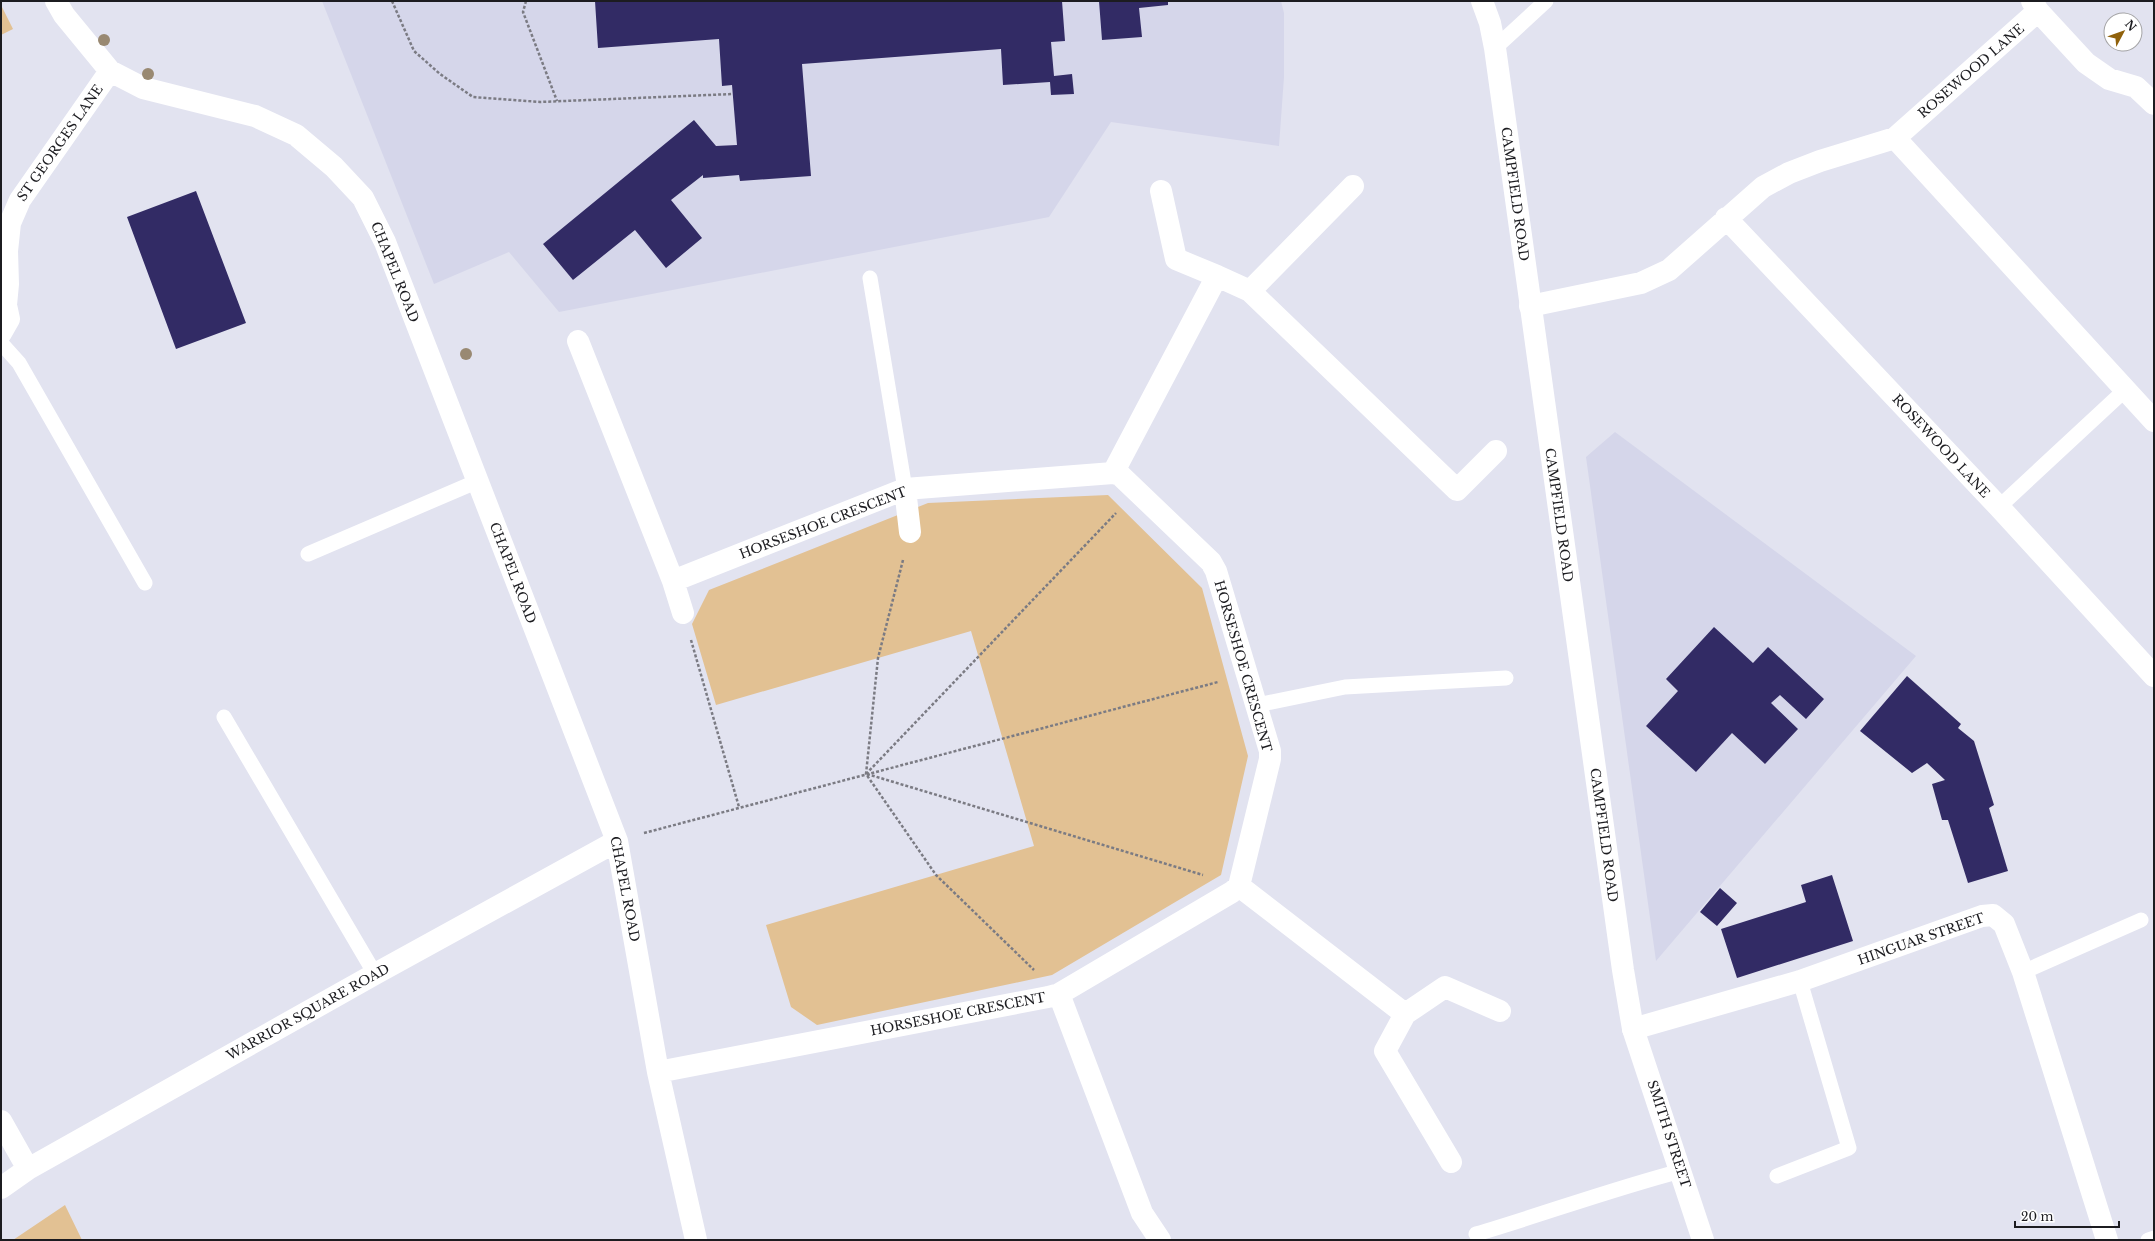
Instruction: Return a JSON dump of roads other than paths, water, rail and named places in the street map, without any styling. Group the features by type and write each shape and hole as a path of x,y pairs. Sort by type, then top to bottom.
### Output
{"street":[{"path":"56,1 64,15 110,72"},
{"name":"CAMPFIELD ROAD","path":"1482,1 1490,24 1495,48 1623,970 1633,1029"},
{"path":"2035,6 2086,63 2109,79 2136,87 2154,104"},
{"name":"ROSEWOOD LANE","path":"1530,306 1641,283 1669,270 1726,218 1763,187 1789,173 1895,138 2035,6"},
{"name":"ST GEORGES LANE","path":"1,333 9,319 6,305 8,284 4,250 10,224 20,200 110,72"},
{"name":"CHAPEL ROAD","path":"110,72 143,88 255,116 296,135 334,167 364,198 385,242 617,841 658,1072 696,1240"},
{"path":"1895,138 2154,421"},
{"path":"1250,291 1353,186"},
{"path":"1161,191 1176,259 1250,291 1457,490 1496,451"},
{"name":"ROSEWOOD LANE","path":"1726,218 1998,507 2154,676"},
{"path":"1113,473 1217,276"},
{"path":"578,341 673,581 683,613"},
{"name":"HORSESHOE CRESCENT","path":"658,1072 1048,998 1059,994 1232,892 1239,886 1270,759 1270,751 1257,705 1216,571 1211,562 1120,475 1113,473 905,489 673,581"},
{"path":"905,489 910,532"},
{"name":"WARRIOR SQUARE ROAD","path":"1,1188 28,1169 375,974 617,841"},
{"path":"1239,886 1405,1014"},
{"name":"HINGUAR STREET","path":"1633,1029 1800,981 1982,916 1993,915 2004,924 2022,972 2107,1240"},
{"path":"1451,1162 1384,1051 1405,1014 1445,987 1500,1011"},
{"path":"1059,994 1142,1213 1160,1240"},
{"name":"SMITH STREET","path":"1633,1029 1703,1240"},
{"path":"1,1121 28,1169"},
{"path":"1142,1213 1144,1240"}],"lane":[{"path":"1495,48 1546,1"},
{"path":"870,278 905,489"},
{"path":"1,343 19,363 145,583"},
{"path":"1998,507 2125,390"},
{"path":"308,554 478,481"},
{"path":"1257,705 1345,687 1506,678"},
{"path":"224,717 375,974"},
{"path":"2022,972 2141,920"},
{"path":"1777,1176 1849,1148 1800,981"},
{"path":"1476,1234 1547,1213 1633,1183 1681,1170"},
{"path":"2148,1240 2154,1238"}]}
